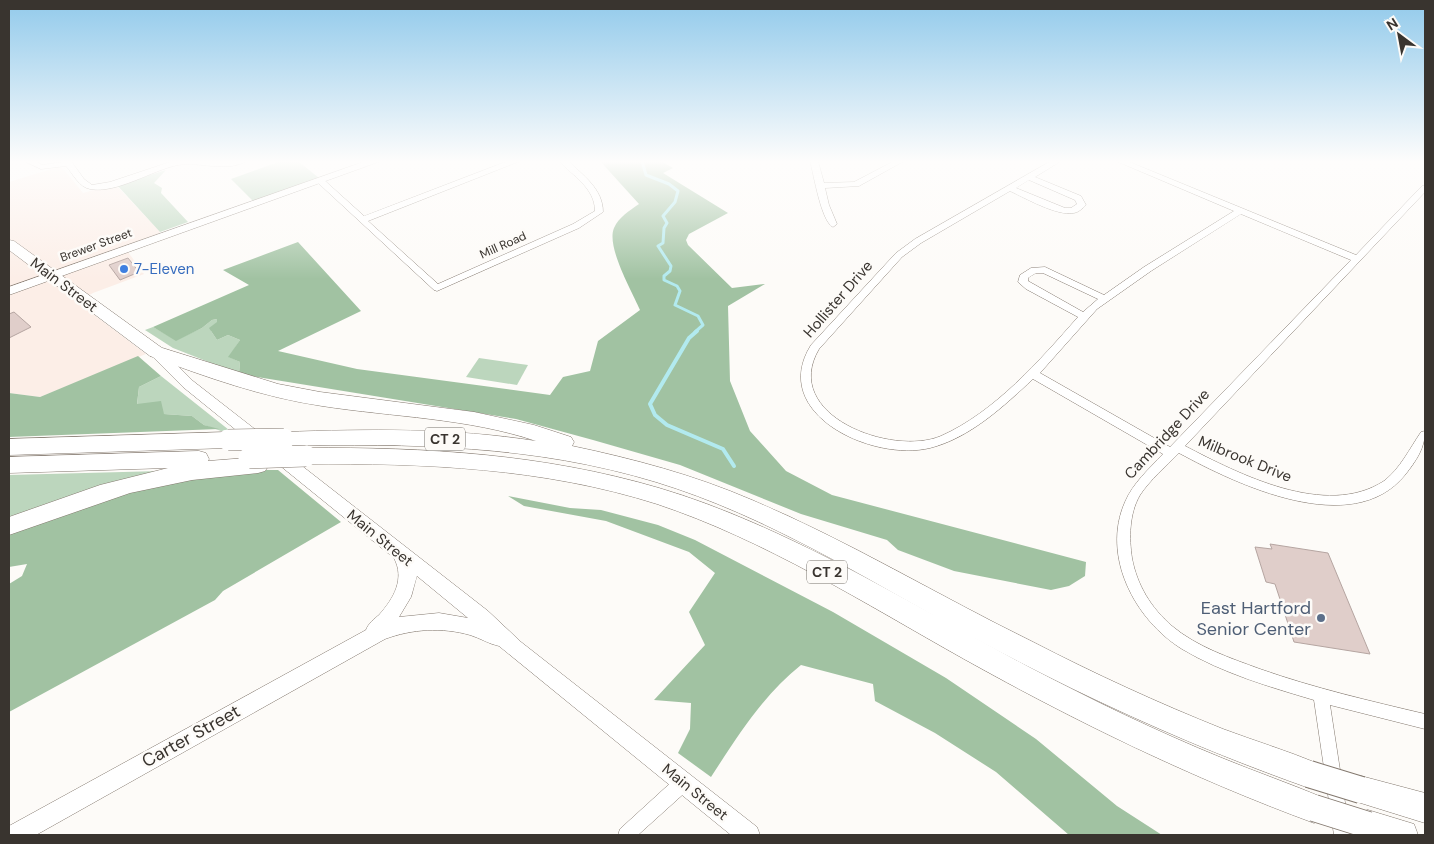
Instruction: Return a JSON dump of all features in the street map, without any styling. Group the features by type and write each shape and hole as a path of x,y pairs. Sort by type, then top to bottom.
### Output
{"highway":[{"path":"156,352 236,380 283,392 342,403 458,417 527,431 571,445 604,460"},
{"name":"CT 2","path":"9,447 228,440 437,438 527,447 604,460 673,479 759,513 1124,701 1214,740 1309,774 1425,808"},
{"name":"CT 2","path":"253,461 287,464 315,457 434,457 511,463 588,477 675,502 725,522 781,548 1108,721 1209,767 1314,808 1355,830 1404,835"},
{"path":"9,465 253,461"},
{"path":"9,526 77,499 119,486 253,461"}],"main road":[{"name":"Brewer Street","path":"9,291 265,200"},
{"name":"Main Street","path":"9,244 156,352 180,378 400,555 486,620 514,648 749,835"},
{"name":"Carter Street","path":"369,636 391,614 403,593 408,571 405,560 400,555"},
{"name":"Carter Street","path":"14,835 369,636 408,623 442,621 471,626 514,648"}],"street":[{"path":"341,200 362,220 413,200"},
{"name":"Mill Road","path":"362,220 437,288 576,226 599,212 601,204 600,200"},
{"path":"826,200 833,224"},
{"name":"Hollister Drive","path":"991,200 918,241 894,259 814,349 806,366 805,380 808,391 815,404 836,424 878,442 906,446 935,443 961,433 1033,374 1084,316 1105,299 1240,211"},
{"path":"1038,200 1064,211 1071,211 1082,205 1080,200"},
{"path":"1215,200 1357,259"},
{"name":"Cambridge Drive","path":"1413,200 1173,450 1136,491 1128,507 1124,530 1125,559 1130,576 1147,608 1168,631 1199,652 1322,697 1425,721"},
{"path":"1084,316 1029,287 1023,282 1023,277 1034,270 1045,270 1105,299"},
{"name":"Milbrook Drive","path":"1033,374 1173,450 1269,488 1304,497 1340,500 1370,494 1389,484 1400,473 1425,435"},
{"path":"1322,697 1355,830"},
{"path":"626,835 683,783"}],"shaded area":[{"path":"9,200 130,200 160,232 157,241 128,252 144,274 93,293 77,302 146,354 40,397 9,393"}],"green space":[{"path":"131,200 168,200 188,222 160,232"},
{"path":"636,200 708,200 728,213 689,234 686,240 688,245 732,288 765,284 728,306 730,381 750,431 786,471 832,495 1086,562 1085,576 1069,586 1051,590 954,571 898,550 887,540 801,514 680,465 593,440 516,419 239,374 240,362 228,357 240,340 228,335 217,340 209,328 217,322 217,319 176,341 153,327 249,285 223,270 298,242 361,311 278,351 357,369 550,395 563,377 590,371 598,341 640,310 626,281 612,236 614,228 619,221 639,204"},
{"path":"217,319 218,322 211,331 217,340 228,335 240,340 229,357 240,362 239,374 173,348 145,330 153,327 176,340"},
{"path":"138,356 161,376 139,387 137,404 161,401 164,414 192,416 204,425 219,429 9,437 9,393 40,397"},
{"path":"479,358 528,365 517,385 466,377"},
{"path":"161,376 229,430 221,431 204,425 192,416 164,414 137,405 139,387"},
{"path":"264,470 278,470 341,522 223,591 215,600 9,712 9,584 22,576 27,564 9,567 9,535 69,511 147,485"},
{"path":"161,471 32,509 9,519 9,475"},
{"path":"508,496 570,508 601,510 658,525 695,540 833,612 946,678 1036,739 1117,806 1162,835 1069,835 996,772 935,733 875,701 873,684 801,665 763,703 711,777 678,753 690,729 691,703 654,700 705,645 689,612 715,573 689,552 606,521 524,506"}],"building":[{"name":"7-Eleven","path":"128,258 139,272 120,280 109,265"},
{"path":"14,312 31,327 9,338 9,314"},
{"name":"East Hartford Senior Center","path":"1270,544 1328,553 1370,654 1294,642 1275,584 1266,582 1255,547 1272,549"}],"waterway":[{"path":"675,200 663,216 667,223 664,228 663,243 658,246 671,266 670,271 664,276 664,280 677,286 680,291 675,305 698,316 703,325 695,332"},
{"path":"697,331 689,338 650,404 655,415 667,425 723,449 734,466"}],"place":[{"name":"7-Eleven","path":"124,269"},
{"name":"East Hartford Senior Center","path":"1321,618"}]}
